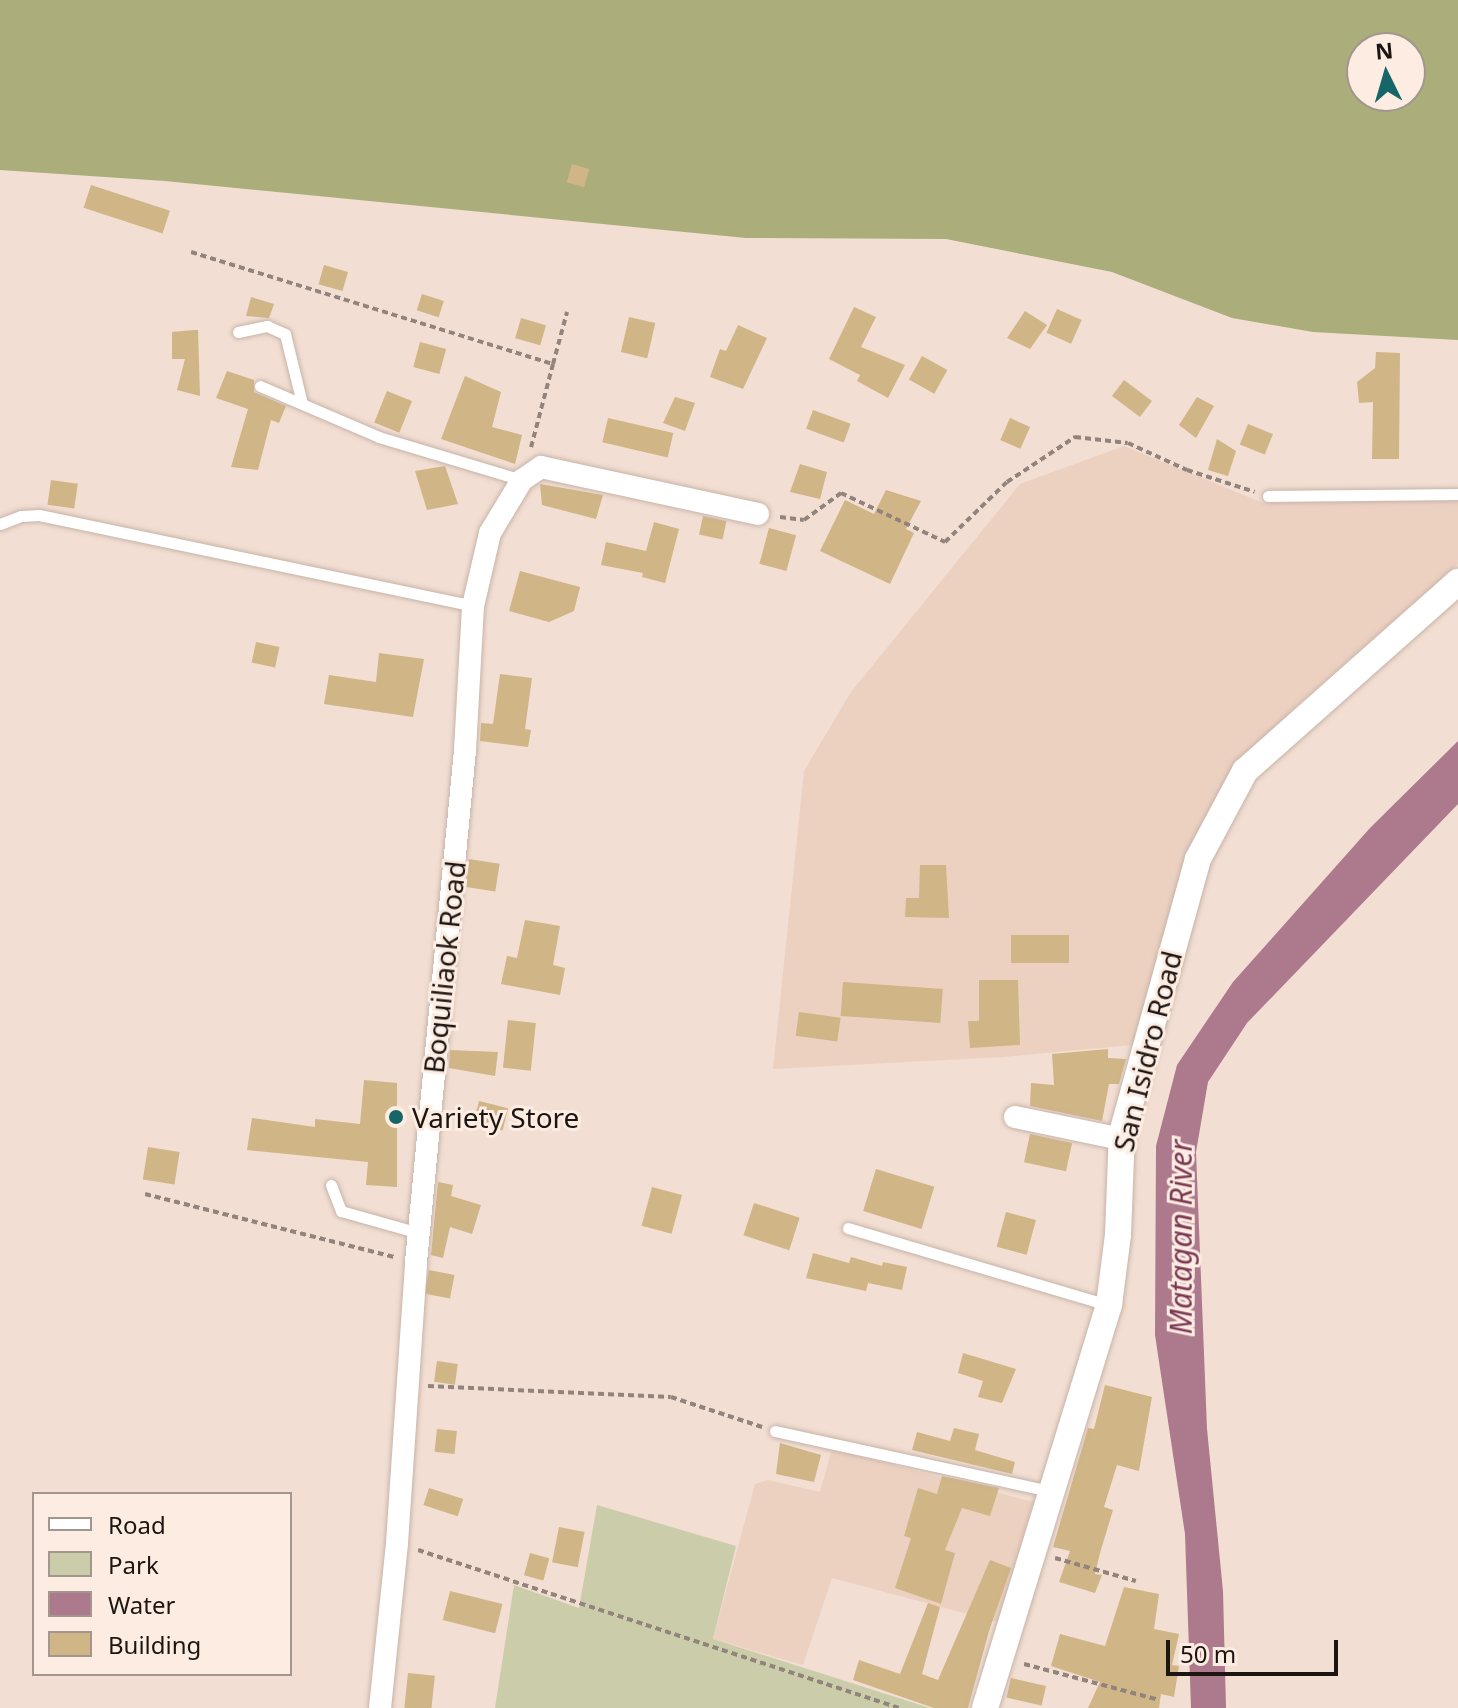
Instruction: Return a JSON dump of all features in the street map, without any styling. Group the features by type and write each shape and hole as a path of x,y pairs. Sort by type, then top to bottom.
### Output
{"street":[{"path":"522,480 541,467 758,514"},
{"name":"Boquiliaok Road","path":"380,1708 397,1543 416,1262 465,750 473,606 490,533 522,480"},
{"name":"San Isidro Road","path":"985,1708 999,1654 1109,1305 1118,1235 1121,1139 1146,1036 1198,859 1245,771 1458,582"},
{"path":"1015,1117 1121,1139"}],"lane":[{"path":"238,332 267,326 285,334 302,403"},
{"path":"260,386 379,437 522,480"},
{"path":"1268,496 1458,494"},
{"path":"0,524 21,516 39,515 473,606"},
{"path":"331,1185 341,1211 419,1233"},
{"path":"848,1228 1109,1305"},
{"path":"775,1431 1051,1491"}],"path":[{"path":"191,252 553,364"},
{"path":"522,480 567,312"},
{"path":"758,514 804,520 841,493 945,542 1007,482 1075,437 1128,443 1187,470 1268,496"},
{"path":"145,1194 416,1262"},
{"path":"406,1385 494,1392 625,1392 671,1397 775,1431"},
{"path":"397,1543 899,1708"},
{"path":"1033,1552 1136,1581"},
{"path":"999,1654 1060,1676 1156,1699"}],"shaded area":[{"path":"1124,446 1263,503 1458,499 1458,564 1293,709 1236,766 1133,1045 1003,1057 773,1069 804,771 851,692 1020,484"},
{"path":"832,1449 1033,1502 998,1622 832,1578 803,1665 713,1639 755,1484 768,1480 820,1492"}],"green space":[{"path":"0,0 1458,0 1458,340 1313,332 1232,318 1112,272 946,239 746,238 165,181 0,170"},
{"path":"597,1505 736,1546 713,1639 930,1708 495,1708 514,1585 579,1608"}],"water":[{"name":"Matagan River","path":"1458,741 1458,804 1247,1023 1208,1082 1196,1152 1207,1429 1223,1591 1226,1708 1191,1708 1185,1534 1155,1335 1156,1146 1177,1065 1233,982 1370,828"}],"building":[{"path":"572,164 589,169 584,187 567,182"},
{"path":"91,185 170,211 163,233 84,208"},
{"path":"324,265 348,272 343,291 318,284"},
{"path":"422,294 444,301 439,317 417,310"},
{"path":"251,297 274,304 269,318 246,316"},
{"path":"854,307 876,317 861,347 905,365 888,398 857,381 860,375 829,359"},
{"path":"1057,309 1082,320 1071,344 1046,333"},
{"path":"1025,311 1047,325 1030,349 1007,338"},
{"path":"629,317 655,323 647,358 621,352"},
{"path":"521,318 546,325 540,345 515,338"},
{"path":"738,325 767,338 743,389 710,377 720,349 726,351"},
{"path":"198,330 200,396 177,390 185,359 172,359 172,332"},
{"path":"420,342 446,349 439,374 413,367"},
{"path":"1376,352 1400,353 1399,459 1372,459 1373,402 1359,403 1357,382 1375,368"},
{"path":"922,356 947,370 934,394 909,380"},
{"path":"227,371 254,380 254,392 286,406 279,423 271,420 258,470 231,467 248,409 216,398"},
{"path":"465,376 501,392 492,427 522,435 515,464 441,439"},
{"path":"1124,380 1152,401 1140,417 1112,396"},
{"path":"387,391 412,401 399,433 374,423"},
{"path":"675,397 695,403 685,431 663,423"},
{"path":"1197,397 1214,406 1196,438 1179,425"},
{"path":"813,410 851,424 844,442 806,429"},
{"path":"608,418 673,433 668,457 602,442"},
{"path":"1010,418 1030,427 1020,449 1000,440"},
{"path":"1248,424 1273,434 1265,455 1240,444"},
{"path":"1217,439 1236,451 1228,476 1208,470"},
{"path":"800,464 827,472 820,499 790,492"},
{"path":"445,466 458,504 427,510 415,471"},
{"path":"51,480 78,484 74,509 48,505"},
{"path":"540,484 603,495 596,519 542,505"},
{"path":"886,490 921,501 906,529 914,533 890,584 820,551 845,500 874,514"},
{"path":"703,516 726,521 723,540 699,535"},
{"path":"654,522 679,529 665,583 642,577 643,573 601,565 606,542 646,551"},
{"path":"769,528 796,535 786,571 759,564"},
{"path":"520,571 580,587 574,611 549,622 509,611"},
{"path":"256,642 279,647 275,668 252,663"},
{"path":"379,653 424,659 413,717 324,704 329,675 376,682"},
{"path":"500,674 532,678 525,729 531,730 528,747 480,741 481,723 493,724"},
{"path":"469,859 500,864 495,892 465,887"},
{"path":"920,865 946,865 949,918 905,917 906,898 919,898"},
{"path":"525,920 560,926 553,965 565,968 560,995 501,984 507,956 517,958"},
{"path":"1011,935 1069,935 1069,963 1011,963"},
{"path":"979,980 1018,980 1020,1045 970,1048 968,1021 979,1021"},
{"path":"843,982 943,989 940,1023 841,1016"},
{"path":"799,1012 841,1018 837,1042 796,1036"},
{"path":"508,1020 536,1023 531,1071 503,1068"},
{"path":"1108,1049 1108,1058 1126,1059 1119,1084 1109,1084 1102,1121 1030,1106 1031,1083 1054,1085 1052,1054"},
{"path":"450,1050 498,1052 495,1076 449,1068"},
{"path":"364,1080 397,1083 397,1187 366,1185 368,1162 247,1150 252,1118 315,1127 315,1119 360,1124"},
{"path":"479,1101 508,1108 503,1131 473,1123"},
{"path":"1030,1134 1072,1143 1066,1171 1024,1162"},
{"path":"148,1147 180,1152 174,1185 143,1180"},
{"path":"876,1169 934,1187 921,1229 863,1211"},
{"path":"438,1182 453,1185 451,1196 481,1205 472,1234 450,1227 443,1258 431,1255"},
{"path":"652,1187 682,1195 672,1234 642,1226"},
{"path":"754,1203 800,1218 789,1250 743,1235"},
{"path":"1006,1212 1036,1220 1027,1255 997,1247"},
{"path":"813,1253 849,1263 851,1257 882,1266 883,1262 907,1267 902,1290 868,1283 866,1291 806,1278"},
{"path":"429,1270 455,1275 450,1299 424,1294"},
{"path":"963,1353 1016,1369 1002,1403 978,1397 983,1381 958,1373"},
{"path":"437,1361 458,1364 455,1385 434,1382"},
{"path":"1105,1385 1152,1397 1139,1471 1117,1465 1104,1507 1113,1510 1095,1574 1102,1575 1095,1593 1059,1582 1070,1551 1053,1547 1088,1428 1094,1429"},
{"path":"954,1428 979,1434 975,1450 1015,1462 1012,1474 912,1450 917,1432 950,1441"},
{"path":"437,1429 457,1431 454,1454 435,1452"},
{"path":"780,1443 821,1455 814,1482 776,1474"},
{"path":"942,1476 999,1488 990,1516 962,1508 945,1550 955,1553 941,1604 895,1588 911,1538 904,1536 918,1488 937,1494"},
{"path":"429,1488 463,1499 458,1516 423,1505"},
{"path":"559,1527 585,1532 578,1567 552,1562"},
{"path":"530,1553 549,1558 543,1580 524,1575"},
{"path":"990,1560 1011,1568 989,1631 968,1708 934,1708 853,1680 859,1660 900,1674 928,1603 940,1607 922,1674 938,1680"},
{"path":"1124,1587 1159,1594 1154,1629 1179,1634 1172,1665 1179,1666 1174,1697 1161,1694 1159,1708 1088,1708 1100,1682 1051,1666 1060,1634 1105,1646"},
{"path":"450,1591 502,1604 495,1633 443,1620"},
{"path":"408,1673 435,1676 431,1708 404,1708"},
{"path":"1011,1678 1046,1686 1042,1706 1007,1697"}],"place":[{"name":"Variety Store","path":"396,1117"}]}
